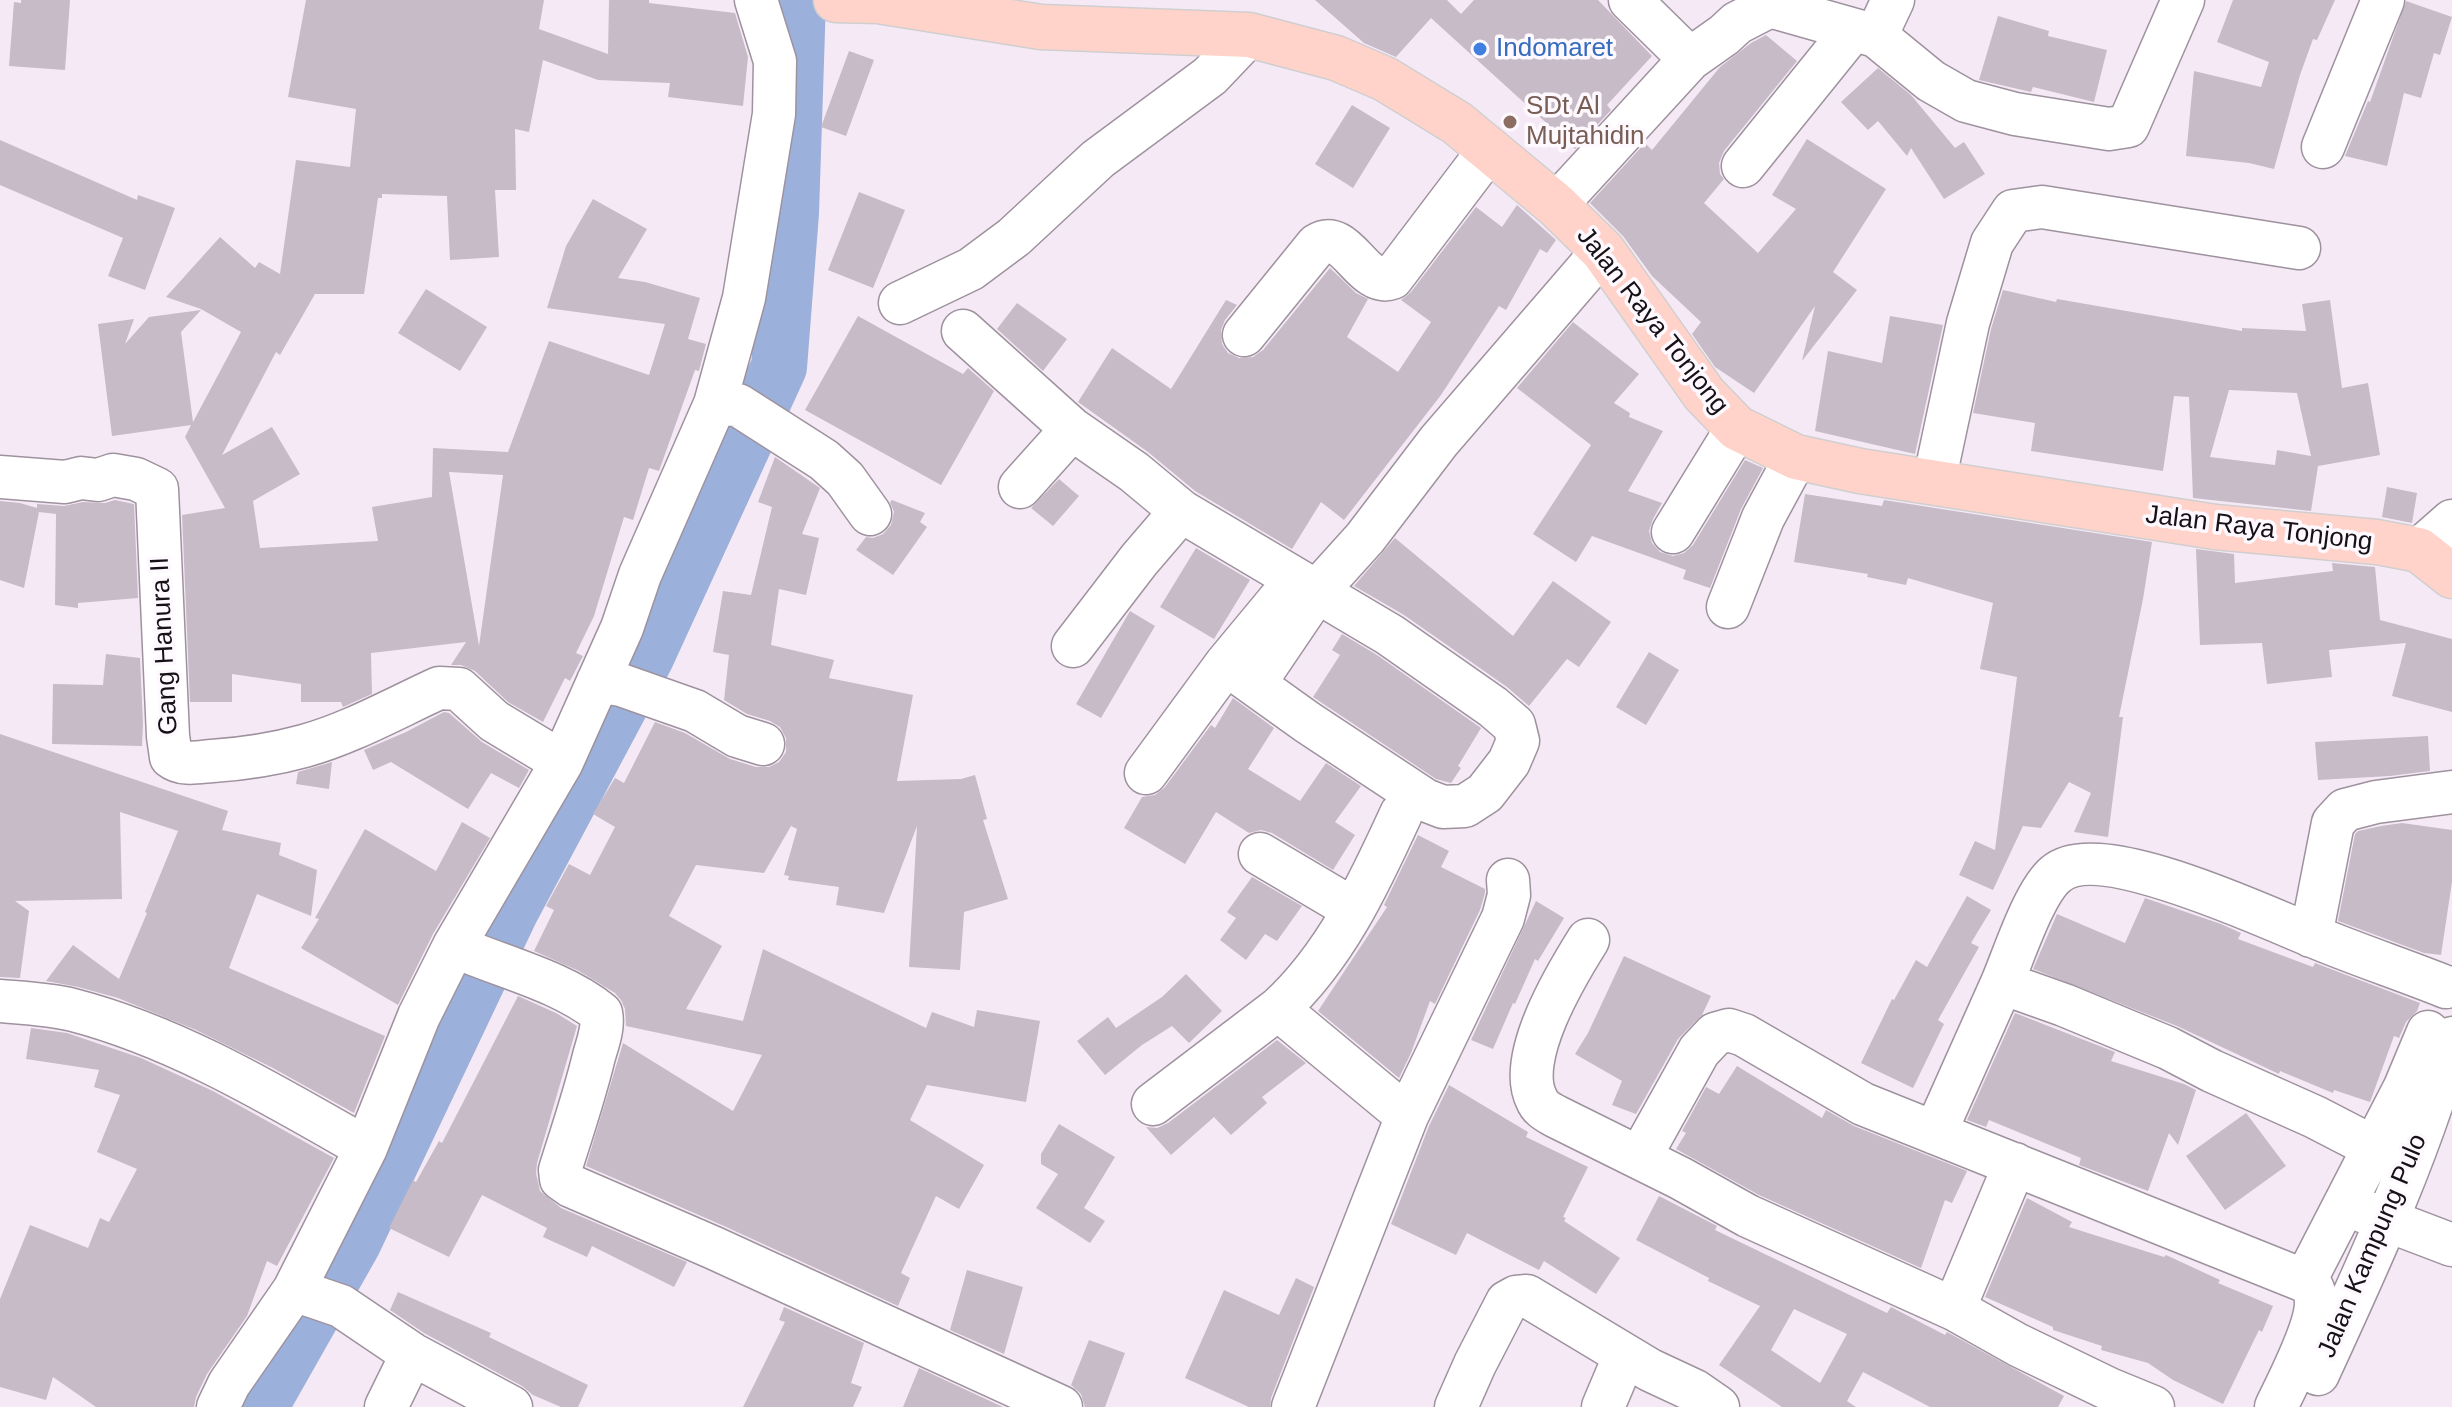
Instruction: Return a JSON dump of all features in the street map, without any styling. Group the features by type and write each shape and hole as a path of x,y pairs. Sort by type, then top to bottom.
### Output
{"main road":[{"name":"Jalan Raya Tonjong","path":"864,0 1041,27 1249,35 1336,58 1385,79 1457,123 1556,205 1603,251 1695,383 1737,428 1796,457 1860,471 2215,527 2377,542 2435,563"}],"street":[{"path":"218,1407 229,1384 314,1296 366,1148 419,1016 479,955 562,762 623,687 622,628 640,575 726,404 774,114 775,61 756,0"},
{"path":"1630,0 1690,59"},
{"path":"1556,205 1690,59 1737,23 1770,3 1874,22 1931,81 1966,101 2015,114 2109,129 2128,126 2183,0"},
{"path":"2323,147 2383,0"},
{"path":"1743,166 1874,22"},
{"path":"900,303 971,269 1014,237 1098,159 1210,76 1249,35"},
{"path":"1244,335 1324,240 1331,240 1343,248 1373,276 1386,280 1392,278 1489,150"},
{"path":"1934,482 1968,323 1992,243 2013,211 2042,207 2299,248"},
{"path":"1146,773 1241,674 1307,585 1365,538 1439,441 1603,251"},
{"path":"963,331 1072,429 1134,472 1181,511 1390,635 1493,707 1514,725 1518,741 1509,762 1485,793 1465,806 1443,807 1425,800 1241,674"},
{"path":"726,404 824,460 845,479 870,514"},
{"path":"1673,532 1737,428"},
{"path":"1020,487 1072,429"},
{"path":"1728,607 1763,518 1796,457"},
{"name":"Gang Hanura II","path":"0,477 65,482 81,478 98,480 113,475 136,479 157,489 168,736 171,757 176,761 230,760 304,746 375,719 439,688 450,687 459,689 494,721 562,762"},
{"path":"1073,646 1181,511"},
{"path":"2435,563 2452,521"},
{"path":"623,687 695,711 737,736 763,744"},
{"path":"2311,936 2333,823 2345,810 2376,802 2452,792"},
{"path":"1153,1104 1278,1009 1302,986 1322,960 1370,882 1401,814"},
{"path":"1260,854 1353,909"},
{"path":"1935,1133 2040,896 2057,873 2078,866 2118,867 2175,881 2234,902 2311,936 2449,977 2405,1087 2305,1281"},
{"path":"1293,1407 1407,1116 1503,918 1509,895 1508,880"},
{"path":"1588,940 1543,1023 1534,1056 1532,1080 1539,1105 1748,1216 1954,1309 2105,1398 2153,1407"},
{"path":"479,955 589,1003 601,1013 603,1021 586,1091 560,1170 561,1179 1061,1407"},
{"path":"2002,983 2168,1048 2373,1147"},
{"path":"0,1001 72,1010 184,1050 366,1148"},
{"path":"1278,1009 1407,1116"},
{"path":"1640,1157 1699,1051 1715,1034 1729,1030 1744,1035 1863,1104 2310,1283 2317,1304 2310,1329 2276,1407"},
{"name":"Jalan Kampung Pulo","path":"2303,1407 2387,1221 2418,1141 2452,1038"},
{"path":"1954,1309 2015,1164"},
{"path":"2346,1205 2452,1245"},
{"path":"314,1296 412,1354 511,1407"},
{"path":"1456,1407 1507,1302 1527,1296 1718,1407"},
{"path":"386,1407 412,1354"},
{"path":"1603,1407 1638,1362"},
{"path":"1632,1407 1638,1362"}],"building":[{"path":"21,0 70,0 65,70 9,66 14,2 21,3"},
{"path":"306,0 544,0 539,29 608,54 609,0 649,0 649,3 735,13 748,57 743,106 668,97 670,83 598,80 543,60 529,132 515,129 516,190 495,190 499,257 450,260 447,196 382,194 382,198 378,198 364,294 315,294 280,355 276,352 222,455 272,427 300,474 253,501 260,548 378,541 372,507 432,497 433,448 508,452 549,341 649,375 665,324 547,308 566,246 593,199 647,229 618,278 645,282 700,298 688,339 706,344 699,371 695,370 659,471 649,468 633,520 624,517 594,616 576,653 583,656 570,681 565,678 543,722 508,702 475,671 461,665 451,665 466,642 371,653 372,694 343,707 341,702 301,702 301,684 232,674 232,702 190,702 182,515 225,508 185,437 191,425 112,436 98,324 134,319 125,344 149,317 201,310 181,332 193,422 241,332 201,309 166,297 220,237 255,268 259,262 280,274 296,160 350,167 356,109 288,97","holes":["449,472 503,475 479,646"]},
{"path":"1315,0 1447,0 1461,14 1474,0 1598,0 1652,56 1607,105 1611,110 1575,149 1431,18 1396,57 1364,43"},
{"path":"2233,0 2335,0 2317,40 2313,39 2300,75 2274,169 2186,156 2194,71 2261,87 2269,62 2217,42"},
{"path":"2406,1 2452,17 2440,55 2434,53 2421,98 2404,93 2387,166 2345,156 2370,102"},
{"path":"1998,16 2049,31 2048,36 2107,50 2094,102 2033,87 2031,92 1979,80"},
{"path":"1766,35 1797,61 1724,151 1719,163 1724,179 1704,203 1758,253 1796,209 1772,195 1807,139 1886,189 1833,272 1857,290 1802,361 1815,306 1754,393 1715,367 1692,334 1701,322 1652,276 1623,236 1590,203 1645,143 1652,150 1720,67"},
{"path":"849,51 874,60 846,136 821,127"},
{"path":"1878,68 1911,95 1955,148 1964,142 1985,174 1944,199 1911,148 1907,156 1878,121 1868,130 1841,102"},
{"path":"1352,105 1390,128 1353,188 1315,164"},
{"path":"0,140 137,200 138,195 175,208 145,290 108,276 123,238 0,185"},
{"path":"859,192 905,210 873,288 828,270"},
{"path":"1517,205 1556,240 1547,253 1540,249 1506,310 1499,306 1441,395 1344,520 1321,502 1292,549 1195,491 1148,452 1078,402 1112,348 1171,389 1226,300 1237,305 1221,330 1222,344 1228,353 1239,358 1253,357 1263,350 1330,268 1356,293 1368,299 1347,337 1398,372 1431,322 1401,300 1411,292 1476,207 1502,227"},
{"path":"426,289 487,327 460,371 398,333"},
{"path":"2003,290 2056,302 2057,299 2242,331 2242,328 2306,331 2302,304 2330,300 2342,388 2368,383 2380,455 2318,466 2311,511 2193,498 2189,397 2174,396 2163,471 2031,451 2035,423 1973,413 1991,329","holes":["2229,390 2297,393 2311,456 2277,450 2275,465 2210,457"]},
{"path":"1017,303 1067,339 1043,371 997,329"},
{"path":"858,316 963,374 968,368 994,391 941,485 805,410"},
{"path":"1890,316 1943,325 1915,454 1815,431 1828,351 1882,363"},
{"path":"1573,322 1639,374 1614,403 1630,413 1629,417 1663,431 1628,491 1662,503 1649,531 1652,543 1660,552 1673,556 1684,553 1693,545 1745,460 1763,468 1741,509 1710,588 1683,579 1686,570 1592,536 1576,562 1533,534 1591,445 1517,388"},
{"path":"775,457 820,488 802,534 819,538 806,595 779,589 771,645 834,660 829,678 913,695 897,781 961,779 975,775 987,819 983,820 1008,899 964,912 960,970 909,967 917,826 884,913 836,905 839,887 788,880 789,876 784,875 797,829 791,826 764,873 696,865 669,916 722,946 686,1009 743,1021 763,949 926,1028 932,1012 974,1027 977,1010 1040,1021 1026,1102 927,1085 910,1120 984,1165 959,1209 936,1196 901,1273 910,1278 898,1306 586,1166 623,1043 733,1111 762,1055 626,1026 625,1009 615,993 579,971 534,951 554,910 546,906 569,864 590,875 615,827 593,814 615,778 624,783 655,722 685,733 730,759 756,767 769,767 779,762 786,752 786,738 780,727 747,714 724,700 729,655 713,652 723,591 751,595 772,507 758,502"},
{"path":"1059,479 1079,496 1053,526 1031,508"},
{"path":"2387,487 2417,493 2412,523 2382,517"},
{"path":"1805,494 1882,506 1884,500 2152,542 2119,717 2123,717 2108,837 2074,832 2091,793 2069,782 2041,828 2023,826 1993,890 1959,875 1975,841 1995,850 2017,677 1980,669 1993,603 1908,578 1906,585 1867,577 1868,574 1794,562"},
{"path":"115,500 134,504 138,598 78,603 78,608 55,605 56,514 39,512 24,588 0,580 0,501 37,508 37,504 64,506"},
{"path":"892,500 925,513 920,522 927,527 893,575 856,550 866,537 883,534 891,525 894,512"},
{"path":"1395,538 1513,636 1553,581 1611,622 1579,667 1567,659 1529,706 1507,687 1404,615 1354,586"},
{"path":"1196,548 1250,580 1214,639 1160,607"},
{"path":"2196,549 2234,554 2235,583 2333,571 2332,563 2375,567 2380,620 2452,639 2452,712 2392,696 2406,643 2329,650 2332,677 2267,684 2262,643 2200,645"},
{"path":"1130,611 1155,626 1101,718 1076,704"},
{"path":"1342,634 1481,728 1451,783 1436,779 1313,697 1340,655 1332,650"},
{"path":"1649,652 1679,670 1646,725 1616,707"},
{"path":"106,654 140,658 142,746 52,744 53,684 103,685"},
{"path":"1233,698 1274,728 1248,769 1300,801 1326,763 1361,786 1335,822 1355,835 1333,870 1272,833 1261,830 1249,833 1216,812 1185,864 1124,828 1142,797 1155,795 1165,787 1211,725 1215,728"},
{"path":"444,712 482,742 529,770 519,788 491,773 468,809 391,762 373,770 364,750"},
{"path":"0,734 228,811 222,830 281,843 279,855 317,870 311,916 257,894 229,968 385,1036 354,1113 196,1030 118,998 46,981 73,945 119,979 178,831 120,812 122,899 15,901 29,911 20,978 0,977"},
{"path":"2428,736 2430,771 2318,780 2315,742"},
{"path":"332,762 329,789 296,784 298,772"},
{"path":"462,822 490,838 433,934 398,1005 301,948 365,829 436,871"},
{"path":"2402,823 2452,830 2452,882 2441,955 2424,953 2338,921 2355,834"},
{"path":"1418,835 1449,851 1441,867 1485,889 1485,893 1480,910 1435,1004 1430,1001 1399,1078 1318,1011 1387,907 1384,905"},
{"path":"1252,877 1302,906 1277,941 1265,934 1246,960 1220,940 1236,918 1227,912"},
{"path":"1967,896 1991,910 1971,943 1979,947 1938,1020 1944,1024 1913,1088 1861,1063 1892,999 1916,960 1927,967"},
{"path":"2145,898 2221,924 2241,933 2238,939 2313,967 2315,963 2420,1003 2399,1038 2394,1036 2370,1102 2334,1090 2333,1093 2280,1071 2279,1074 2177,1026 2033,969 2057,914 2125,943"},
{"path":"1536,901 1564,918 1538,961 1535,959 1493,1049 1471,1040"},
{"path":"1624,956 1711,996 1702,1015 1678,1039 1636,1114 1612,1105 1622,1081 1575,1054"},
{"path":"1186,974 1222,1011 1189,1043 1172,1026 1105,1075 1077,1041 1108,1017 1116,1028 1162,997"},
{"path":"518,996 577,1026 537,1163 540,1191 561,1208 687,1262 674,1287 592,1246 587,1257 543,1237 547,1228 482,1195 449,1257 389,1228 413,1180 416,1182 439,1141 442,1143"},
{"path":"2015,1013 2115,1052 2111,1061 2196,1090 2178,1145 2169,1133 2148,1191 2079,1165 2081,1158 1989,1120 1986,1127 1967,1120"},
{"path":"31,1028 67,1033 141,1058 213,1091 334,1158 277,1266 267,1261 247,1316 207,1374 194,1407 96,1407 53,1377 46,1400 0,1387 0,1299 30,1225 88,1248 100,1218 109,1222 137,1169 97,1152 120,1095 94,1087 99,1070 26,1059"},
{"path":"1277,1040 1306,1063 1262,1097 1267,1103 1231,1135 1214,1117 1171,1155 1146,1127 1157,1128 1168,1123"},
{"path":"1737,1066 1822,1118 1826,1110 1854,1126 1967,1171 1952,1203 1945,1200 1921,1268 1759,1195 1676,1149 1686,1133 1682,1131 1706,1087 1719,1094"},
{"path":"1449,1085 1528,1132 1526,1137 1588,1167 1563,1217 1566,1218 1564,1221 1620,1258 1596,1294 1544,1261 1539,1270 1467,1233 1456,1255 1391,1224 1429,1126"},
{"path":"2246,1113 2286,1166 2225,1210 2186,1156"},
{"path":"1059,1124 1115,1157 1084,1208 1105,1221 1090,1243 1036,1208 1058,1174 1041,1164 1041,1154"},
{"path":"1659,1196 1717,1226 1715,1230 1887,1313 1891,1307 1945,1335 1947,1332 2064,1396 2058,1407 1930,1407 1863,1372 1847,1401 1856,1407 1782,1407 1719,1365 1760,1306 1636,1240","holes":["1794,1309 1847,1334 1820,1383 1771,1350"]},
{"path":"2027,1198 2072,1222 2069,1227 2164,1257 2166,1255 2220,1280 2218,1283 2273,1306 2223,1404 2173,1380 2148,1363 2101,1350 2102,1346 2053,1330 2053,1327 1985,1297"},
{"path":"967,1270 1023,1287 1004,1354 950,1330"},
{"path":"1296,1278 1314,1287 1270,1407 1249,1407 1185,1378 1224,1290 1279,1315"},
{"path":"398,1292 491,1333 489,1337 588,1385 578,1407 561,1407 533,1395 424,1333 390,1310"},
{"path":"784,1307 864,1343 851,1383 862,1387 853,1407 743,1407 785,1322 779,1320"},
{"path":"1089,1340 1125,1353 1105,1407 1085,1407 1081,1394 1071,1385"},
{"path":"919,1368 1003,1407 903,1407"}],"waterway":[{"path":"260,1407 353,1243 511,910 646,657 779,367 791,213 798,0"}],"place":[{"name":"Indomaret","path":"1480,49"},
{"name":"SDt Al Mujtahidin","path":"1510,122"}]}
